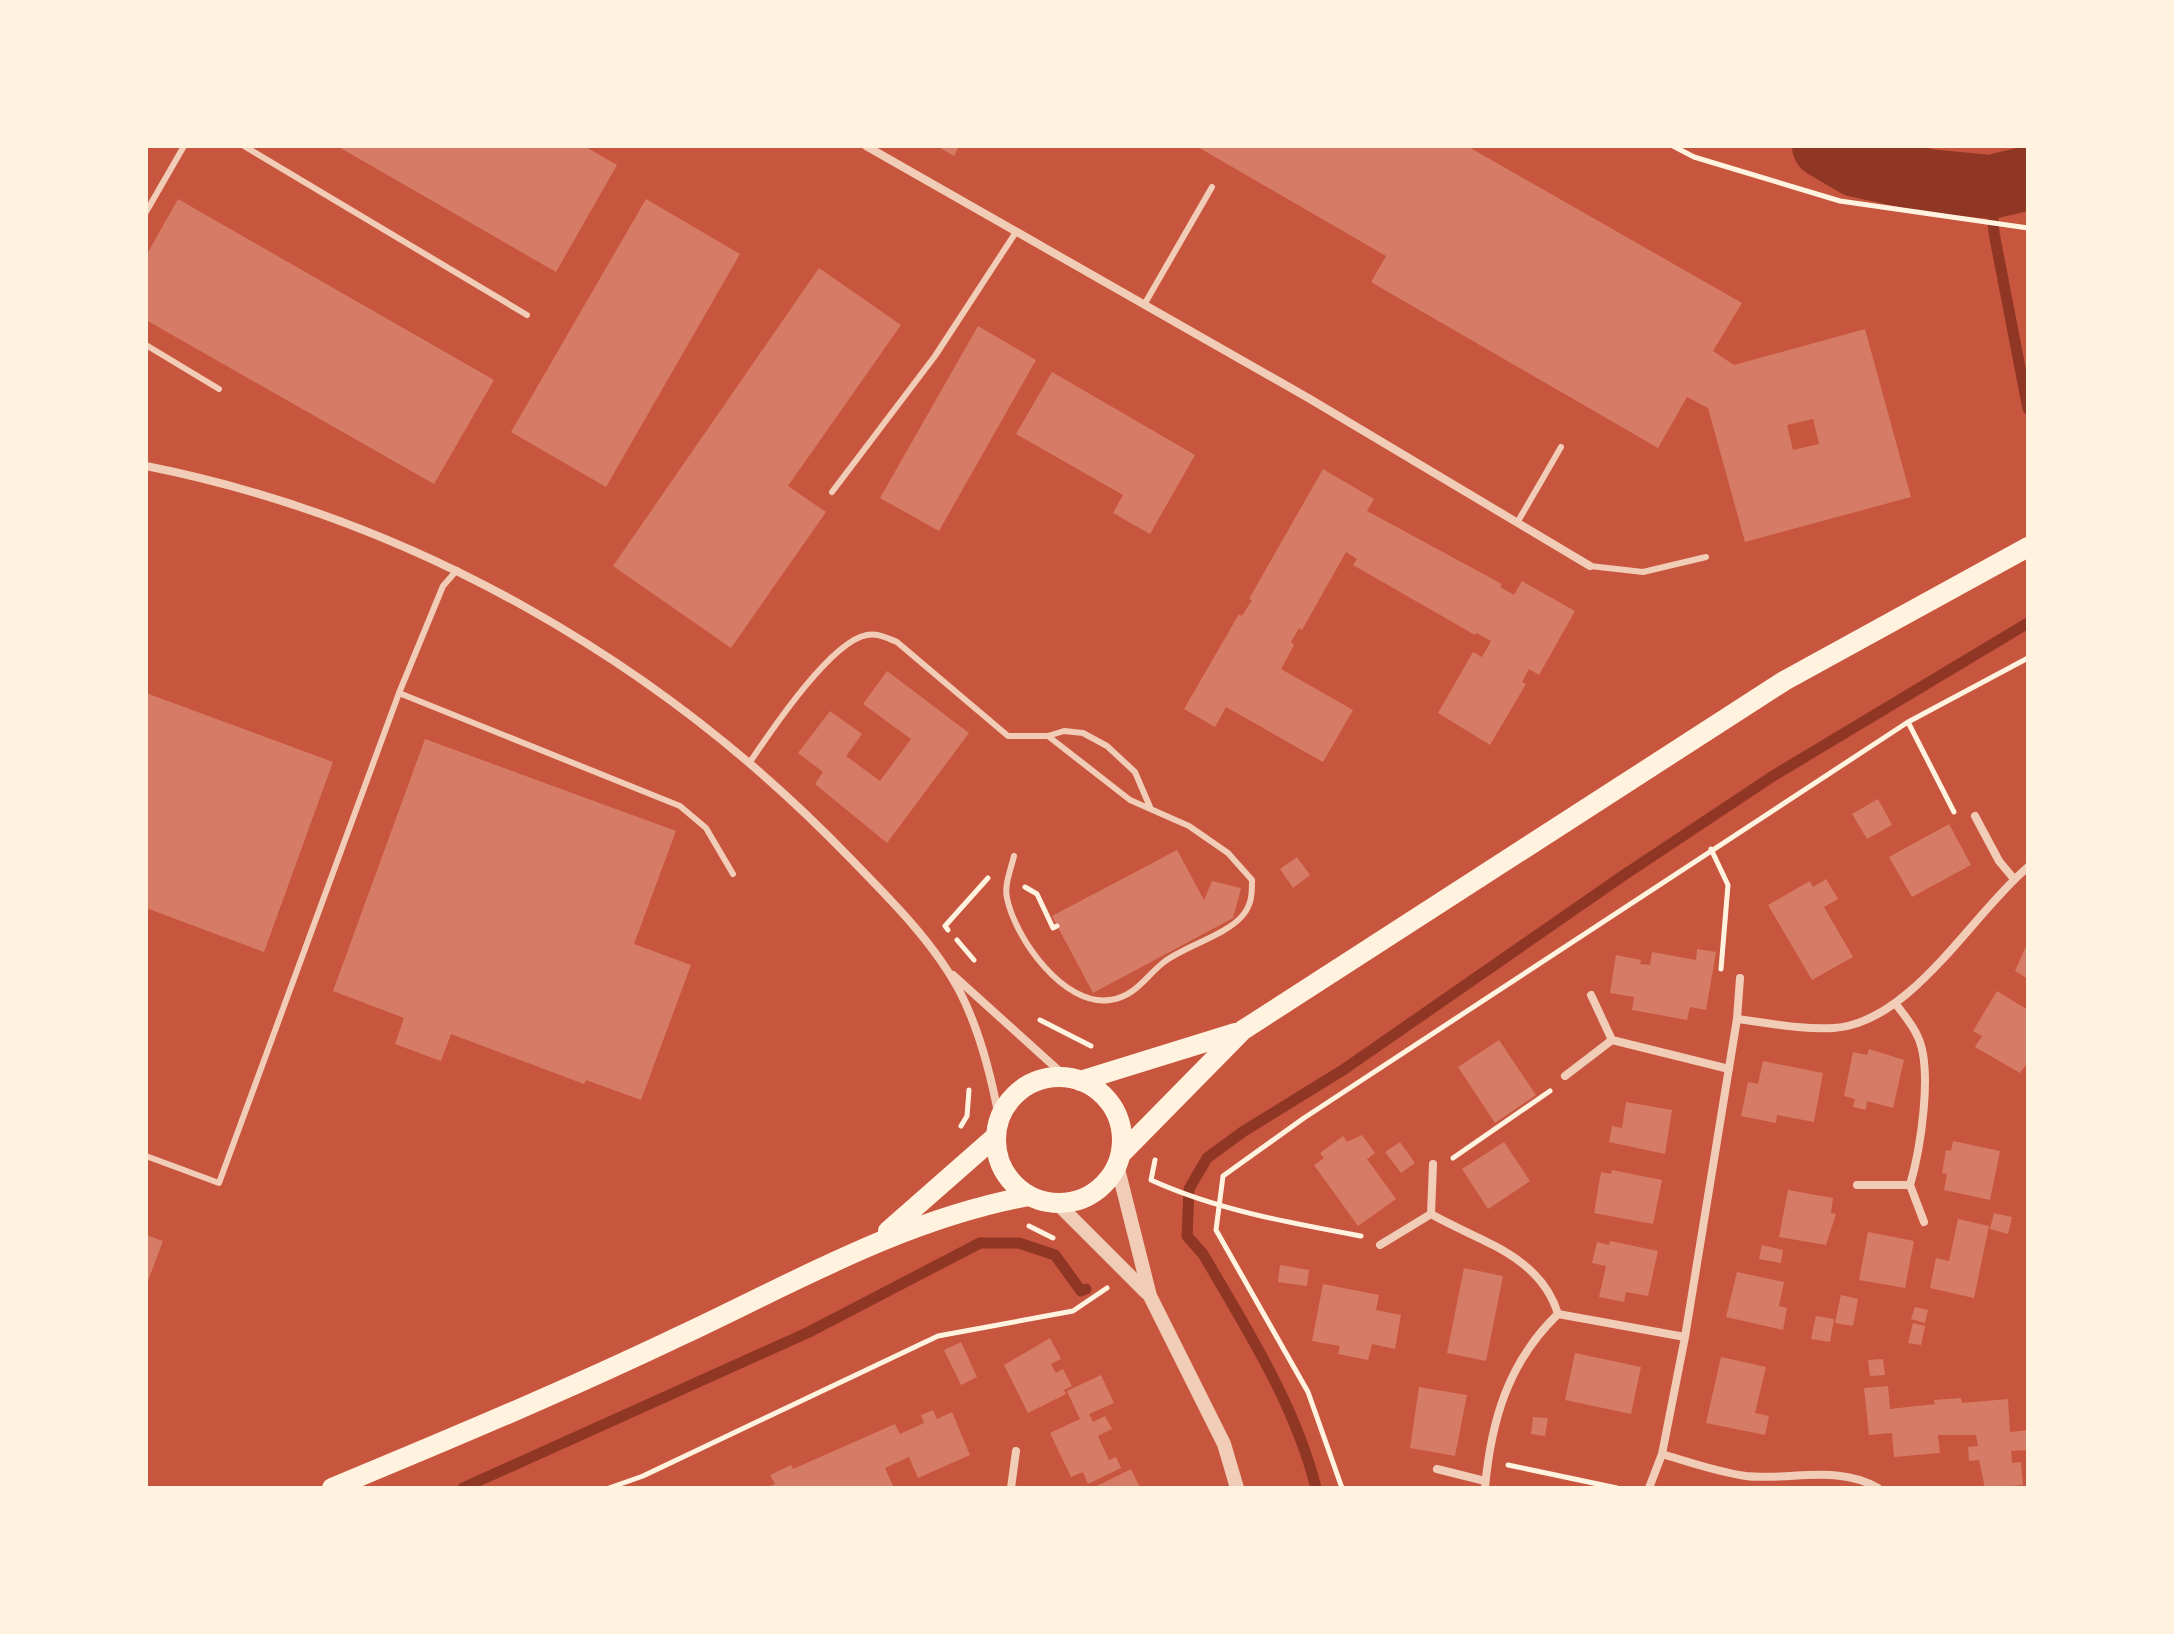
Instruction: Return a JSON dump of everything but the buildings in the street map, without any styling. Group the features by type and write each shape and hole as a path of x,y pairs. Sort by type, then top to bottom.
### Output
{"main road":[{"path":"879,1239 997,1128 1009,1100 1025,1086 1045,1078 1073,1079 1194,1048 1243,1030 1784,681 2028,547"},
{"path":"332,1488 631,1359 879,1239 979,1205 1029,1196 1057,1203 1075,1201 1093,1193 1107,1181 1118,1160 1243,1030"},
{"path":"1073,1079 1109,1102 1118,1118 1118,1160"},
{"path":"997,1128 1004,1171 1029,1196"}],"street":[{"path":"866,146 1590,566"},
{"path":"146,466 218,480 290,503 457,570 537,613 691,715 750,762 877,886 946,969 961,994 991,1072 997,1128"},
{"path":"1975,816 1999,861 2014,879"},
{"path":"1737,1019 1834,1028 1859,1023 1896,1004 2028,867"},
{"path":"946,969 1073,1079"},
{"path":"1649,1488 1662,1454 1685,1337 1737,1019 1740,978"},
{"path":"1591,995 1612,1040"},
{"path":"1896,1004 1918,1037 1923,1066 1918,1158 1910,1185 1924,1222"},
{"path":"1612,1040 1729,1069"},
{"path":"1565,1076 1612,1040"},
{"path":"1118,1160 1150,1296 1214,1421 1237,1488"},
{"path":"1431,1214 1433,1164"},
{"path":"1857,1185 1910,1185"},
{"path":"1057,1203 1150,1296"},
{"path":"1431,1214 1522,1260 1552,1295 1558,1314"},
{"path":"1380,1245 1431,1214"},
{"path":"1558,1314 1685,1337"},
{"path":"1437,1469 1485,1485 1494,1427 1514,1370 1525,1349 1558,1314"},
{"path":"1011,1488 1016,1451"},
{"path":"1662,1454 1747,1476 1841,1474 1878,1488"}],"lane":[{"path":"146,212 184,146"},
{"path":"244,146 527,315"},
{"path":"1144,305 1212,187"},
{"path":"832,492 935,356 1016,232"},
{"path":"146,345 219,389"},
{"path":"1517,523 1561,447"},
{"path":"1590,566 1643,572 1706,557"},
{"path":"146,1156 219,1183 399,693 443,586 457,570"},
{"path":"750,762 814,675 848,643 866,635 880,635 897,642 1008,736 1048,736 1064,731 1083,733 1107,746 1135,772 1150,808"},
{"path":"399,693 680,806 706,828 733,874"},
{"path":"1014,856 1007,898 1037,959 1062,983 1087,998 1106,1000 1123,997 1144,984 1163,963 1242,918 1251,903 1252,880 1228,853 1189,826 1130,800 1048,736"}],"path":[{"path":"1673,146 1694,157 1840,201 2028,228"},
{"path":"1342,1488 1308,1392 1216,1230 1223,1176 1304,1118 1908,722 2028,658"},
{"path":"1908,722 1957,819 1975,816"},
{"path":"1711,849 1728,885 1720,968 1740,978"},
{"path":"1433,1164 1452,1158 1561,1083 1565,1076"},
{"path":"1132,1223 1152,1212 1151,1180"},
{"path":"1174,1190 1218,1205 1366,1237 1380,1245"},
{"path":"609,1488 643,1476 938,1336 1073,1311 1108,1289 1099,1280"},
{"path":"1487,1461 1617,1488"}],"waterway":[{"path":"1824,146 1856,165 1929,181 1991,187 2028,178"},
{"path":"1991,187 1994,233 2028,409"},
{"path":"1316,1488 1296,1426 1268,1367 1203,1254 1187,1236 1189,1189 1207,1158 1244,1131 1343,1070 1773,776 2028,623"},
{"path":"463,1488 809,1332 980,1243 1019,1243 1055,1255 1081,1291 1086,1289"}]}
